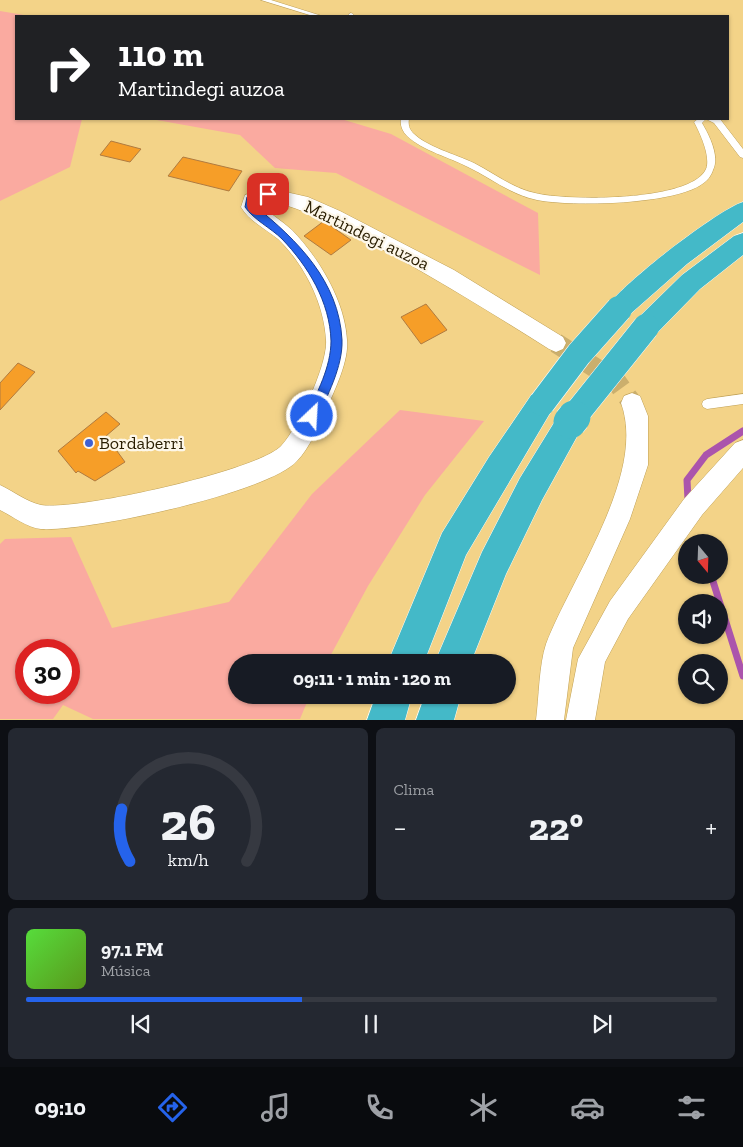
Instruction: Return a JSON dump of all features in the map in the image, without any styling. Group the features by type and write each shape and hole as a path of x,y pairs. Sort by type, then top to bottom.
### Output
{"highway":[{"path":"409,654 454,545 500,467 542,403 579,354 619,309 664,267 712,230 743,210"},
{"path":"456,654 494,564 518,514 570,422 646,326 691,282 743,242"},
{"path":"386,720 391,704"},
{"path":"435,720 440,704"}],"street":[{"name":"Martindegi auzoa","path":"0,497 39,517 94,514 180,495 260,472 289,454 312,416 329,379 337,341 329,304 320,283 304,258 284,235 250,207 250,199 268,194 302,202 334,216 447,275 556,343"},
{"path":"550,720 559,647 618,518 636,465 637,416 632,403"},
{"path":"580,720 592,659 619,610 693,507 743,452"}],"lane":[{"path":"264,0 316,15"},
{"path":"405,120 404,124 410,135 474,167 497,181 519,192 538,198 561,199 643,199 664,196 686,189 705,178 710,169 704,133 698,122 701,120"},
{"path":"714,120 717,121 743,155"},
{"path":"707,404 743,399"}],"shaded area":[{"path":"0,11 24,15 15,15 15,120 82,120 70,167 0,201"},
{"path":"157,120 344,120 391,134 538,213 540,275 336,173 275,168 240,135"},
{"path":"400,410 484,421 425,495 368,586 331,654 228,654 228,704 306,704 300,719 93,719 63,705 53,719 0,719 0,544 5,539 71,537 112,628 229,602 312,494"}],"building":[{"path":"111,141 141,149 130,162 100,155"},
{"path":"183,157 242,171 229,191 168,176"},
{"path":"324,221 351,240 331,255 304,236"},
{"path":"426,304 447,330 421,344 401,317"},
{"path":"18,363 35,372 0,410 0,383"},
{"name":"Bordaberri","path":"106,412 120,424 106,436 125,462 95,481 78,471 76,473 58,451"}],"waterway":[{"path":"688,500 687,480 706,455 743,431"},
{"path":"714,584 743,676"}],"tunnel":[{"path":"556,343 616,381 632,403"}],"place":[{"name":"Bordaberri","path":"89,443"}],"route":[{"path":"268,194 250,199 250,207 284,235 304,258 320,283 332,312 337,341 329,379 312,416"}]}
